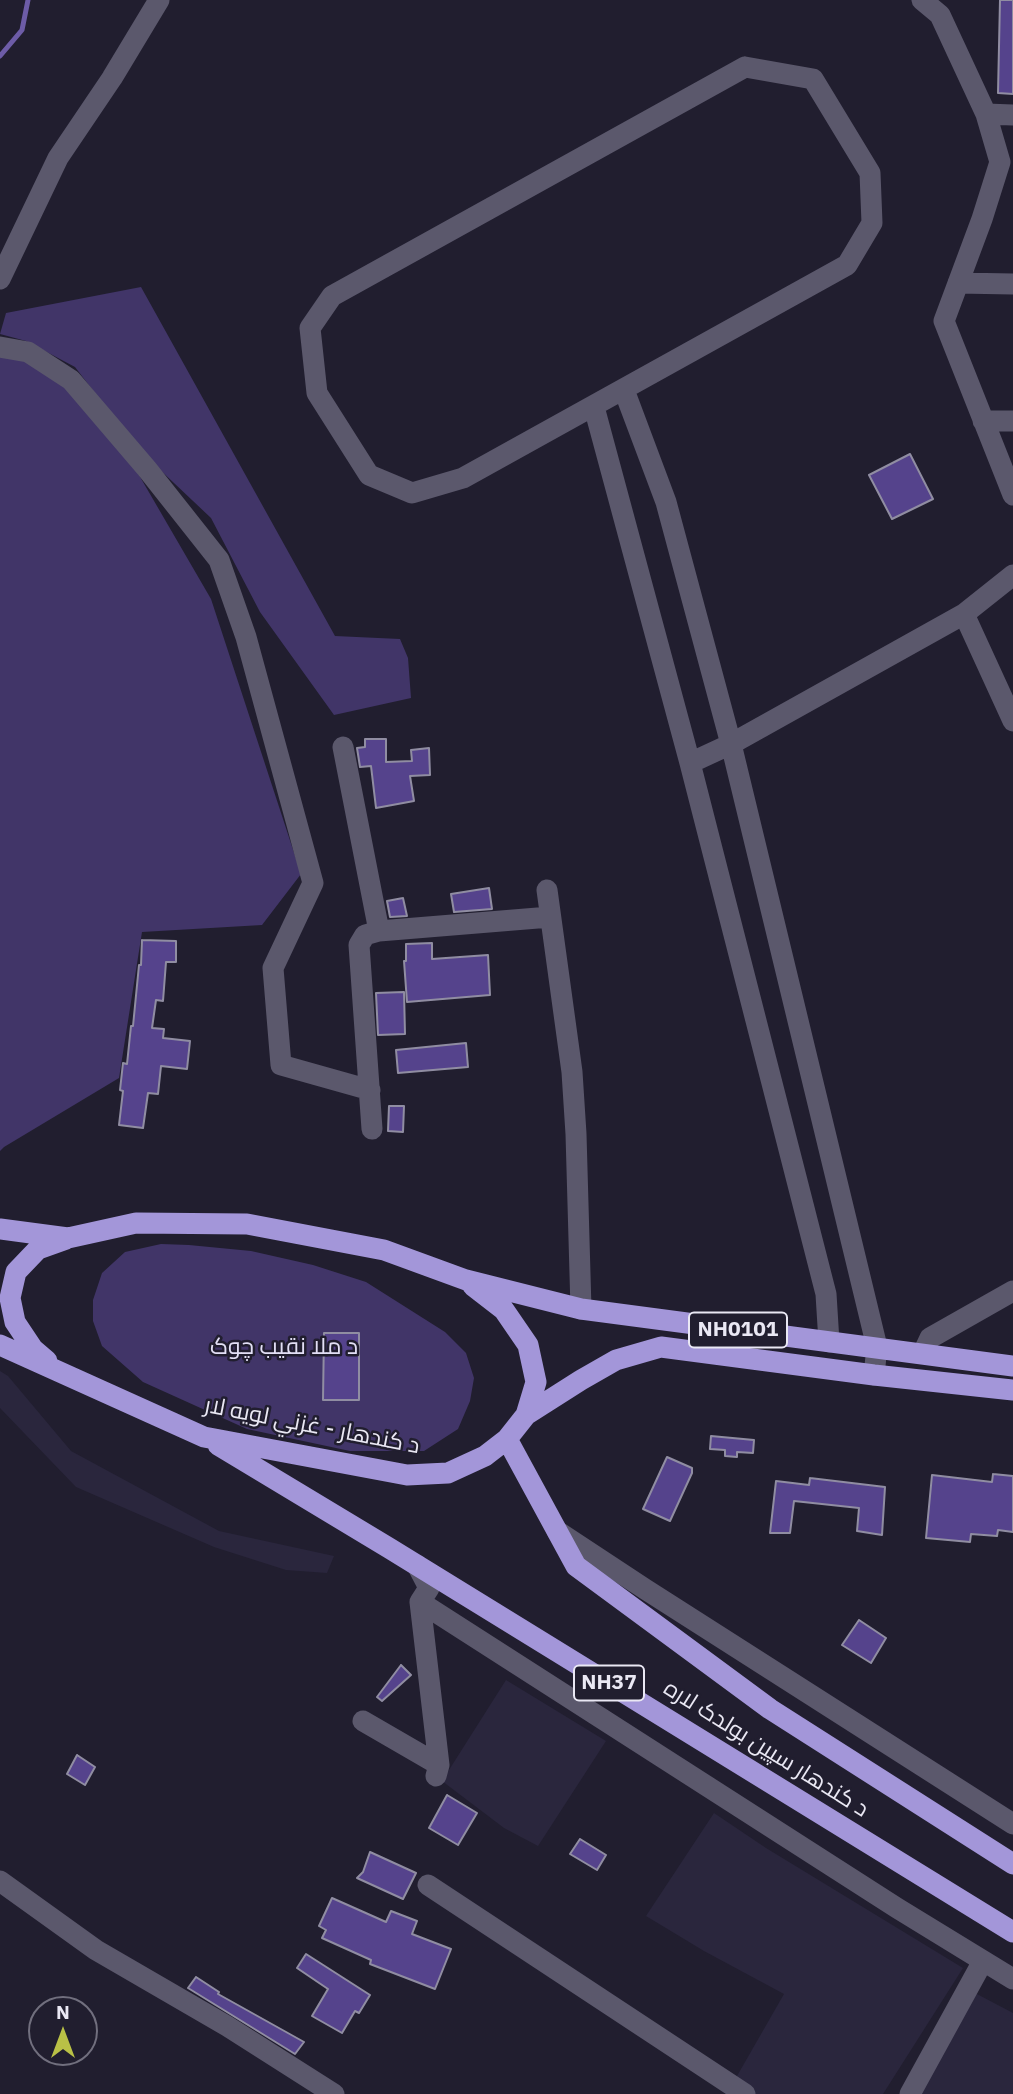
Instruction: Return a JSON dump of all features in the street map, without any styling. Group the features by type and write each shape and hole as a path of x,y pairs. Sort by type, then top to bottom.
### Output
{"highway":[{"name":"د کندهار - غزني لويه لار","path":"0,1229 68,1238 135,1223 247,1224 384,1251 466,1280 582,1309 1013,1366"},
{"name":"NH0101","path":"62,1373 33,1349 15,1322 10,1298 16,1272 38,1249 68,1238"},
{"name":"د کندهار - غزني لويه لار","path":"466,1280 504,1310 528,1345 536,1382 526,1415"},
{"name":"د کندهار - غزني لويه لار","path":"0,1345 204,1437 407,1475 447,1473 485,1456 507,1439 526,1415 581,1380 616,1360 661,1347 1013,1390"},
{"name":"د کندهار سپین بولدک لاره","path":"204,1437 417,1564 1013,1932"},
{"name":"د کندهار سپین بولدک لاره","path":"507,1439 576,1566 770,1709 1013,1864"}],"street":[{"path":"0,279 6,252 58,158 112,78 159,0"},
{"path":"922,0 940,15 986,114 1000,162 944,321 1013,495"},
{"path":"745,67 813,79 870,173 872,223 846,265 594,407 463,478 412,493 369,475 317,393 310,328 332,296 745,67"},
{"path":"986,114 1013,115"},
{"path":"958,283 1013,284"},
{"path":"0,347 28,352 71,380 147,469 219,560 246,637 313,883 273,968 281,1065 370,1090"},
{"path":"624,390 666,502 731,744 877,1347 874,1375"},
{"path":"594,407 690,763 826,1294 829,1342"},
{"path":"984,421 1013,421"},
{"path":"690,763 731,744 964,614 1013,575"},
{"path":"964,614 1013,721"},
{"path":"344,747 379,931"},
{"path":"547,890 572,1072 582,1309"},
{"path":"372,1129 359,944 365,935 379,931 550,917"},
{"path":"923,1353 930,1338 1013,1292"},
{"path":"557,1531 1013,1824"},
{"path":"363,1721 437,1770 420,1602 429,1588 417,1564"},
{"path":"420,1602 1013,1979"},
{"path":"0,1881 96,1950 227,2026 334,2094"},
{"path":"428,1885 744,2094"},
{"path":"910,2094 983,1961"}],"shaded area":[{"path":"0,1371 8,1376 71,1451 219,1531 334,1556 327,1573 286,1570 214,1547 76,1487 0,1408"},
{"path":"506,1680 606,1741 538,1846 504,1828 442,1781"},
{"path":"714,1813 766,1848 963,1968 883,2094 750,2094 733,2083 784,1994 646,1916"},
{"path":"975,1993 1013,2013 1013,2094 916,2094"}],"green space":[{"path":"141,287 335,636 400,639 408,658 411,698 334,715 260,612 211,518 138,449 75,367 26,341 0,334 6,313"},
{"path":"0,353 40,361 125,451 211,599 301,874 262,925 142,932 119,1078 0,1151"},
{"name":"د ملا نقيب چوک","path":"161,1244 251,1251 313,1265 366,1282 445,1332 466,1353 474,1378 470,1401 458,1429 424,1451 350,1451 247,1429 143,1382 102,1346 93,1321 93,1300 102,1273 125,1252"}],"building":[{"path":"1000,0 1013,0 1013,94 998,93"},
{"path":"910,454 933,499 892,519 869,475"},
{"path":"365,739 386,739 386,762 412,761 411,750 429,748 430,775 410,776 414,801 376,808 371,766 360,767 357,748 365,747"},
{"path":"489,888 492,909 454,912 451,894"},
{"path":"403,898 407,916 390,917 387,901"},
{"path":"142,940 176,941 176,962 166,962 163,1001 156,1000 152,1028 164,1029 163,1038 190,1041 187,1069 161,1066 158,1094 148,1093 143,1128 119,1125 123,1063 127,1064 133,1026"},
{"path":"432,943 432,959 488,955 490,995 407,1002 404,961 406,944"},
{"path":"404,992 405,1034 378,1035 376,993"},
{"path":"466,1043 468,1067 398,1073 396,1050"},
{"path":"389,1106 404,1106 403,1132 388,1131"},
{"path":"324,1333 359,1333 359,1400 323,1400"},
{"path":"711,1436 754,1440 753,1453 737,1452 737,1457 725,1456 725,1450 710,1449"},
{"path":"667,1457 692,1468 670,1521 643,1509"},
{"path":"993,1474 1013,1476 1013,1532 998,1530 997,1536 971,1534 970,1542 926,1538 932,1475 992,1482"},
{"path":"810,1478 885,1487 882,1535 857,1531 859,1508 794,1501 790,1533 770,1533 776,1481 809,1485"},
{"path":"859,1620 886,1638 871,1663 842,1645"},
{"path":"401,1665 411,1675 382,1701 377,1697"},
{"path":"77,1755 95,1767 85,1785 67,1774"},
{"path":"447,1795 477,1813 458,1845 429,1828"},
{"path":"580,1839 606,1855 597,1870 570,1854"},
{"path":"370,1852 416,1873 403,1899 357,1878 363,1872"},
{"path":"332,1898 386,1922 391,1911 417,1921 412,1934 451,1949 435,1989 370,1964 371,1960 322,1938 326,1930 319,1926"},
{"path":"306,1954 370,1995 359,2013 355,2011 342,2033 312,2016 328,1989 297,1968"},
{"path":"196,1977 219,1992 218,1994 304,2042 295,2054 188,1988"}],"waterway":[{"path":"0,56 22,30 28,0"}]}
